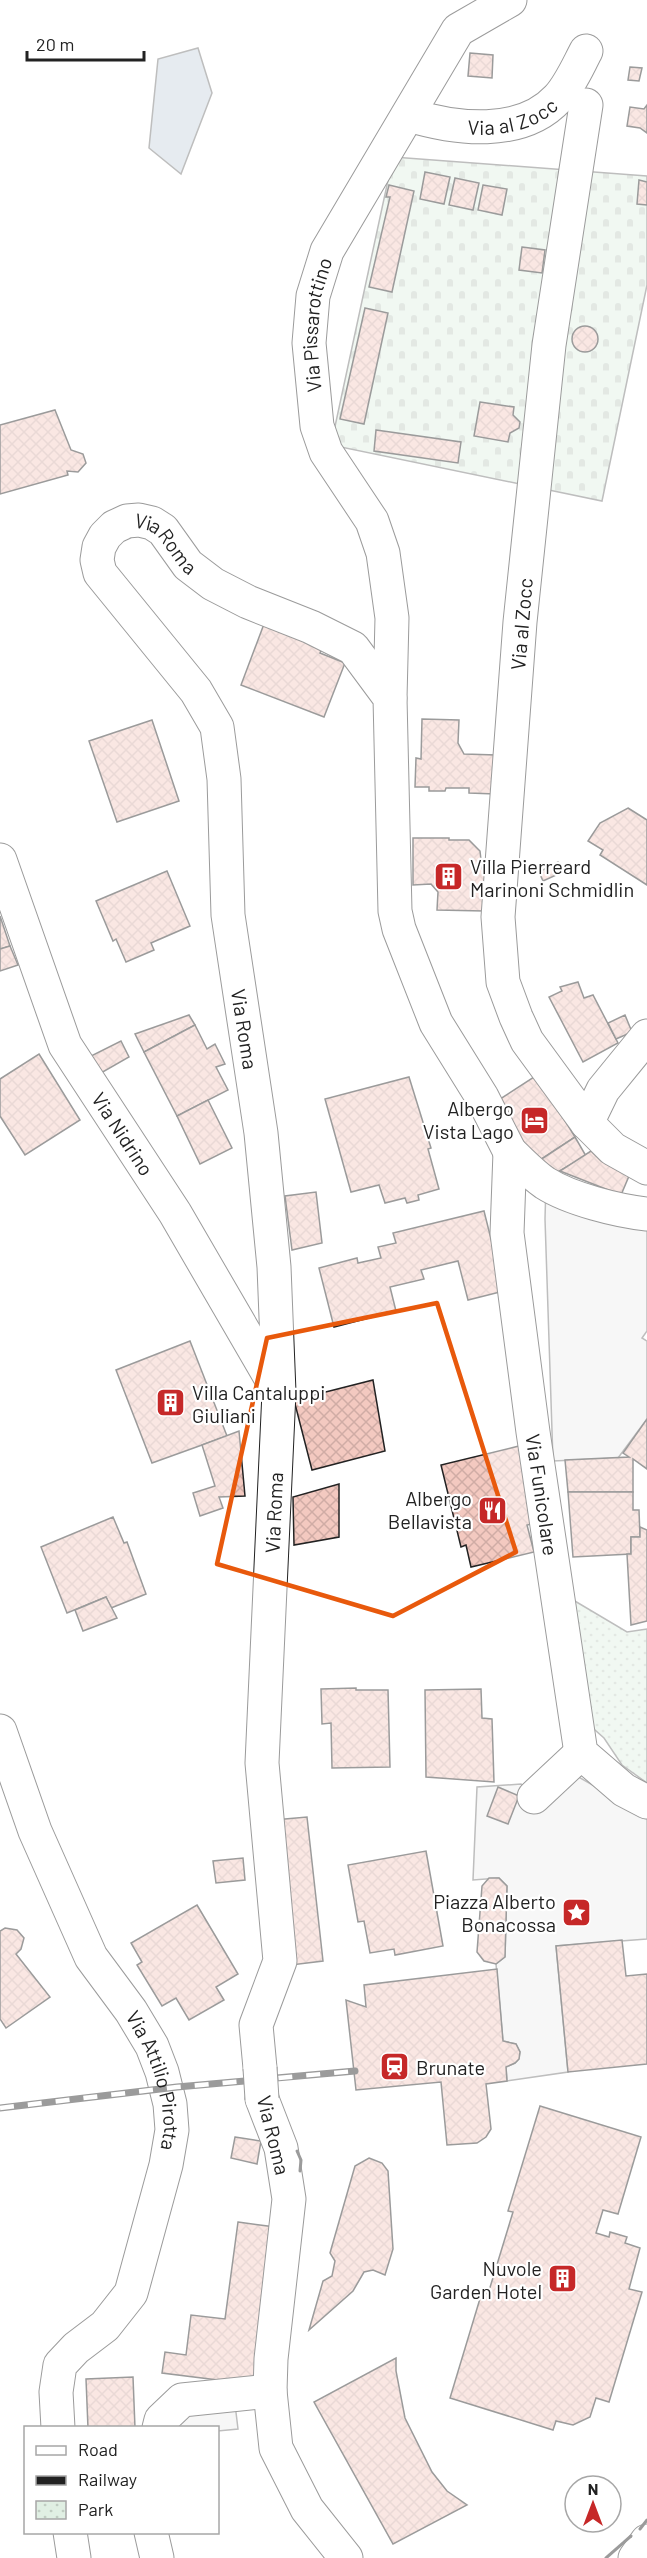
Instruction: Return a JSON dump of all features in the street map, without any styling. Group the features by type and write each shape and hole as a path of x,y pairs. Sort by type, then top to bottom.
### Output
{"street":[{"name":"Via Pissarottino","path":"390,698 392,618 383,553 372,521 326,452 317,426 309,343 313,296 327,251 458,30 510,0"},
{"name":"Via al Zocc","path":"409,115 460,127 483,127 526,119 545,109 558,98 586,51"},
{"name":"Via al Zocc","path":"586,105 549,345 520,622 498,917 503,982 527,1041 587,1123 613,1149 647,1168"},
{"name":"Via Roma","path":"346,2558 307,2509 276,2448 270,2391 271,2359 289,2199 281,2148 261,2083 256,2025 280,1961 262,1763 279,1392 274,1267 261,1133 228,915 224,779 217,727 196,691 100,573 97,560 99,547 114,527 126,521 139,520 152,523 163,531 188,565 213,584 353,648 390,698"},
{"path":"390,698 395,900 399,930 436,1023 482,1097 510,1152 546,1183 581,1198 622,1211 647,1214"},
{"name":"Via Nidrino","path":"0,860 65,1045 175,1213 279,1392"},
{"path":"587,1123 603,1090 647,1036"},
{"name":"Via Funicolare","path":"510,1152 507,1233 533,1432 581,1753"},
{"name":"Via Attilio Pirotta","path":"0,1731 35,1831 91,1957 131,2011 152,2046 168,2093 172,2130 166,2165 131,2293 105,2326 76,2348 60,2365 56,2392 58,2426"},
{"path":"534,1797 581,1753 624,1790 647,1803"},
{"path":"159,2426 161,2420 182,2400 270,2391"},
{"path":"70,2534 74,2558"},
{"path":"151,2534 157,2558"},
{"path":"635,2558 647,2541"}],"highlighted area":[{"path":"437,1303 516,1552 393,1616 217,1564 267,1338"}],"green space":[{"path":"393,157 647,176 647,285 602,501 331,445"},
{"path":"563,1594 627,1632 647,1629 647,1783 622,1765 604,1738 586,1722"}],"shaded area":[{"path":"198,48 212,93 181,174 149,148 158,59"},
{"path":"546,1183 647,1214 647,1331 642,1338 647,1341 647,1419 618,1458 553,1461 545,1219"},
{"name":"Piazza Alberto Bonacossa","path":"575,1775 647,1816 647,1939 556,1946 568,2072 507,2081 506,2067 519,2059 520,2052 516,2044 503,2041 496,1964 505,1957 507,1886 499,1878 473,1880 477,1787 521,1784 534,1796"},
{"path":"235,2404 238,2429 219,2431 219,2426 175,2426 173,2411"}],"building":[{"path":"470,53 493,55 492,78 468,76"},
{"path":"630,67 642,68 639,81 628,80"},
{"path":"647,105 647,133 640,128 627,126 630,107 644,109"},
{"path":"425,172 450,177 444,204 420,199"},
{"path":"455,178 479,183 473,210 449,205"},
{"path":"639,180 647,182 647,205 637,204"},
{"path":"389,185 414,191 392,292 369,287 390,197 386,197"},
{"path":"483,185 507,189 502,215 478,210"},
{"path":"522,247 545,250 542,273 519,270"},
{"path":"365,308 388,313 364,424 340,419"},
{"path":"585,326 595,329 598,339 595,349 585,352 575,349 572,339 575,329"},
{"path":"480,402 514,407 513,415 520,422 519,428 510,433 508,442 474,436"},
{"path":"55,410 71,450 83,454 86,463 78,472 67,471 68,475 0,494 0,425"},
{"path":"376,430 461,442 458,463 374,451"},
{"path":"264,624 323,646 320,653 345,663 324,717 241,685"},
{"path":"422,719 459,720 458,743 464,754 496,755 495,794 469,793 469,788 429,791 429,787 415,787 416,758 421,759"},
{"path":"152,720 179,801 117,822 89,741"},
{"path":"628,808 647,820 647,885 600,855 603,850 588,841 600,823"},
{"name":"Villa Pierreard Marinoni Schmidlin","path":"413,838 469,840 480,851 482,869 486,870 484,911 437,910 438,892 431,884 413,885"},
{"path":"558,862 563,872 543,881 539,872"},
{"path":"167,871 190,926 151,943 154,950 126,962 116,939 113,941 96,901"},
{"path":"0,916 10,946 0,949"},
{"path":"10,946 18,965 0,971 0,949"},
{"path":"578,982 584,998 593,995 618,1043 583,1062 549,997 562,991 560,987"},
{"path":"189,1015 195,1025 144,1052 135,1034"},
{"path":"625,1015 632,1032 616,1039 608,1023"},
{"path":"195,1025 207,1049 215,1044 225,1064 216,1067 228,1090 177,1116 144,1052"},
{"path":"121,1041 129,1057 101,1073 91,1056"},
{"path":"39,1054 80,1120 25,1155 0,1116 0,1079"},
{"name":"Albergo Vista Lago","path":"537,1075 575,1137 537,1162 494,1103"},
{"path":"409,1077 431,1148 428,1149 439,1189 418,1195 419,1200 407,1203 405,1198 385,1203 379,1185 351,1192 325,1099"},
{"path":"208,1100 232,1148 200,1164 177,1116"},
{"path":"575,1137 586,1156 547,1178 537,1162"},
{"path":"591,1151 601,1161 629,1176 621,1195 560,1171"},
{"path":"316,1192 322,1243 292,1250 285,1196"},
{"path":"484,1211 504,1291 468,1300 458,1261 421,1270 424,1279 390,1287 396,1311 334,1327 319,1268 357,1258 358,1263 381,1258 378,1247 396,1243 393,1233"},
{"name":"Villa Cantaluppi Giuliani","path":"190,1341 227,1436 152,1463 116,1370"},
{"path":"373,1380 385,1451 312,1470 294,1400"},
{"path":"647,1419 647,1469 633,1459 633,1492 568,1492 565,1460 629,1457 623,1453"},
{"path":"239,1431 245,1496 219,1497 223,1508 200,1516 193,1493 215,1486 202,1445"},
{"name":"Albergo Bellavista","path":"519,1446 537,1523 527,1525 534,1552 471,1567 466,1545 461,1547 441,1465"},
{"path":"339,1484 339,1537 294,1545 293,1497"},
{"path":"568,1492 633,1492 633,1510 639,1510 640,1537 631,1537 631,1554 573,1557"},
{"path":"113,1517 124,1543 127,1542 146,1594 111,1608 106,1597 67,1613 41,1547"},
{"path":"640,1527 647,1530 647,1621 631,1625 627,1554 631,1554 631,1537 640,1537"},
{"path":"106,1597 117,1618 83,1631 75,1610"},
{"path":"356,1688 356,1690 388,1690 390,1767 332,1768 331,1723 322,1724 321,1689"},
{"path":"481,1689 482,1718 492,1719 494,1782 426,1777 425,1690"},
{"path":"498,1787 519,1796 508,1824 487,1816"},
{"path":"307,1817 323,1961 291,1965 274,1820"},
{"path":"426,1851 443,1946 395,1955 394,1949 370,1953 364,1921 358,1922 348,1865"},
{"path":"243,1858 245,1880 216,1883 213,1861"},
{"path":"489,1878 499,1878 507,1886 505,1957 496,1964 484,1961 477,1952 482,1886"},
{"path":"197,1905 238,1974 216,1987 224,2000 189,2020 176,1998 162,2006 137,1965 142,1962 131,1943"},
{"path":"5,1928 17,1930 24,1938 21,1949 16,1954 50,1997 6,2028 0,2019 0,1931"},
{"path":"622,1940 626,1976 647,1974 647,2064 568,2072 556,1946"},
{"name":"Brunate","path":"497,1969 503,2041 516,2044 520,2052 519,2059 506,2067 507,2081 486,2084 491,2129 486,2137 477,2143 447,2145 441,2082 356,2090 346,2000 366,2007 364,1985"},
{"name":"Nuvole Garden Hotel","path":"540,2106 641,2137 618,2214 603,2210 596,2233 609,2237 610,2232 627,2237 625,2243 640,2248 629,2289 642,2292 609,2402 596,2398 590,2417 573,2425 556,2421 553,2430 450,2398 482,2292 488,2294 513,2212 508,2211"},
{"path":"235,2137 261,2141 257,2164 231,2158"},
{"path":"369,2158 382,2163 388,2171 393,2249 385,2275 373,2270 364,2272 353,2291 309,2330 323,2281 332,2276 335,2261 330,2253 355,2166"},
{"path":"238,2222 275,2227 257,2377 234,2382 162,2373 165,2352 186,2355 191,2315 225,2319"},
{"path":"396,2358 396,2371 405,2418 432,2472 447,2491 467,2505 393,2544 314,2402"},
{"path":"133,2377 135,2426 88,2426 86,2379"}],"railway":[{"path":"0,2108 177,2087 355,2071"}],"wall":[{"path":"297,2151 301,2160 300,2171"},
{"path":"640,2529 647,2520"},
{"path":"606,2558 631,2536"}],"place":[{"name":"Villa Pierreard Marinoni Schmidlin","path":"449,877"},
{"name":"Albergo Vista Lago","path":"535,1120"},
{"name":"Villa Cantaluppi Giuliani","path":"171,1403"},
{"name":"Albergo Bellavista","path":"493,1510"},
{"name":"Piazza Alberto Bonacossa","path":"577,1913"},
{"name":"Brunate","path":"395,2067"},
{"name":"Nuvole Garden Hotel","path":"563,2279"}]}
